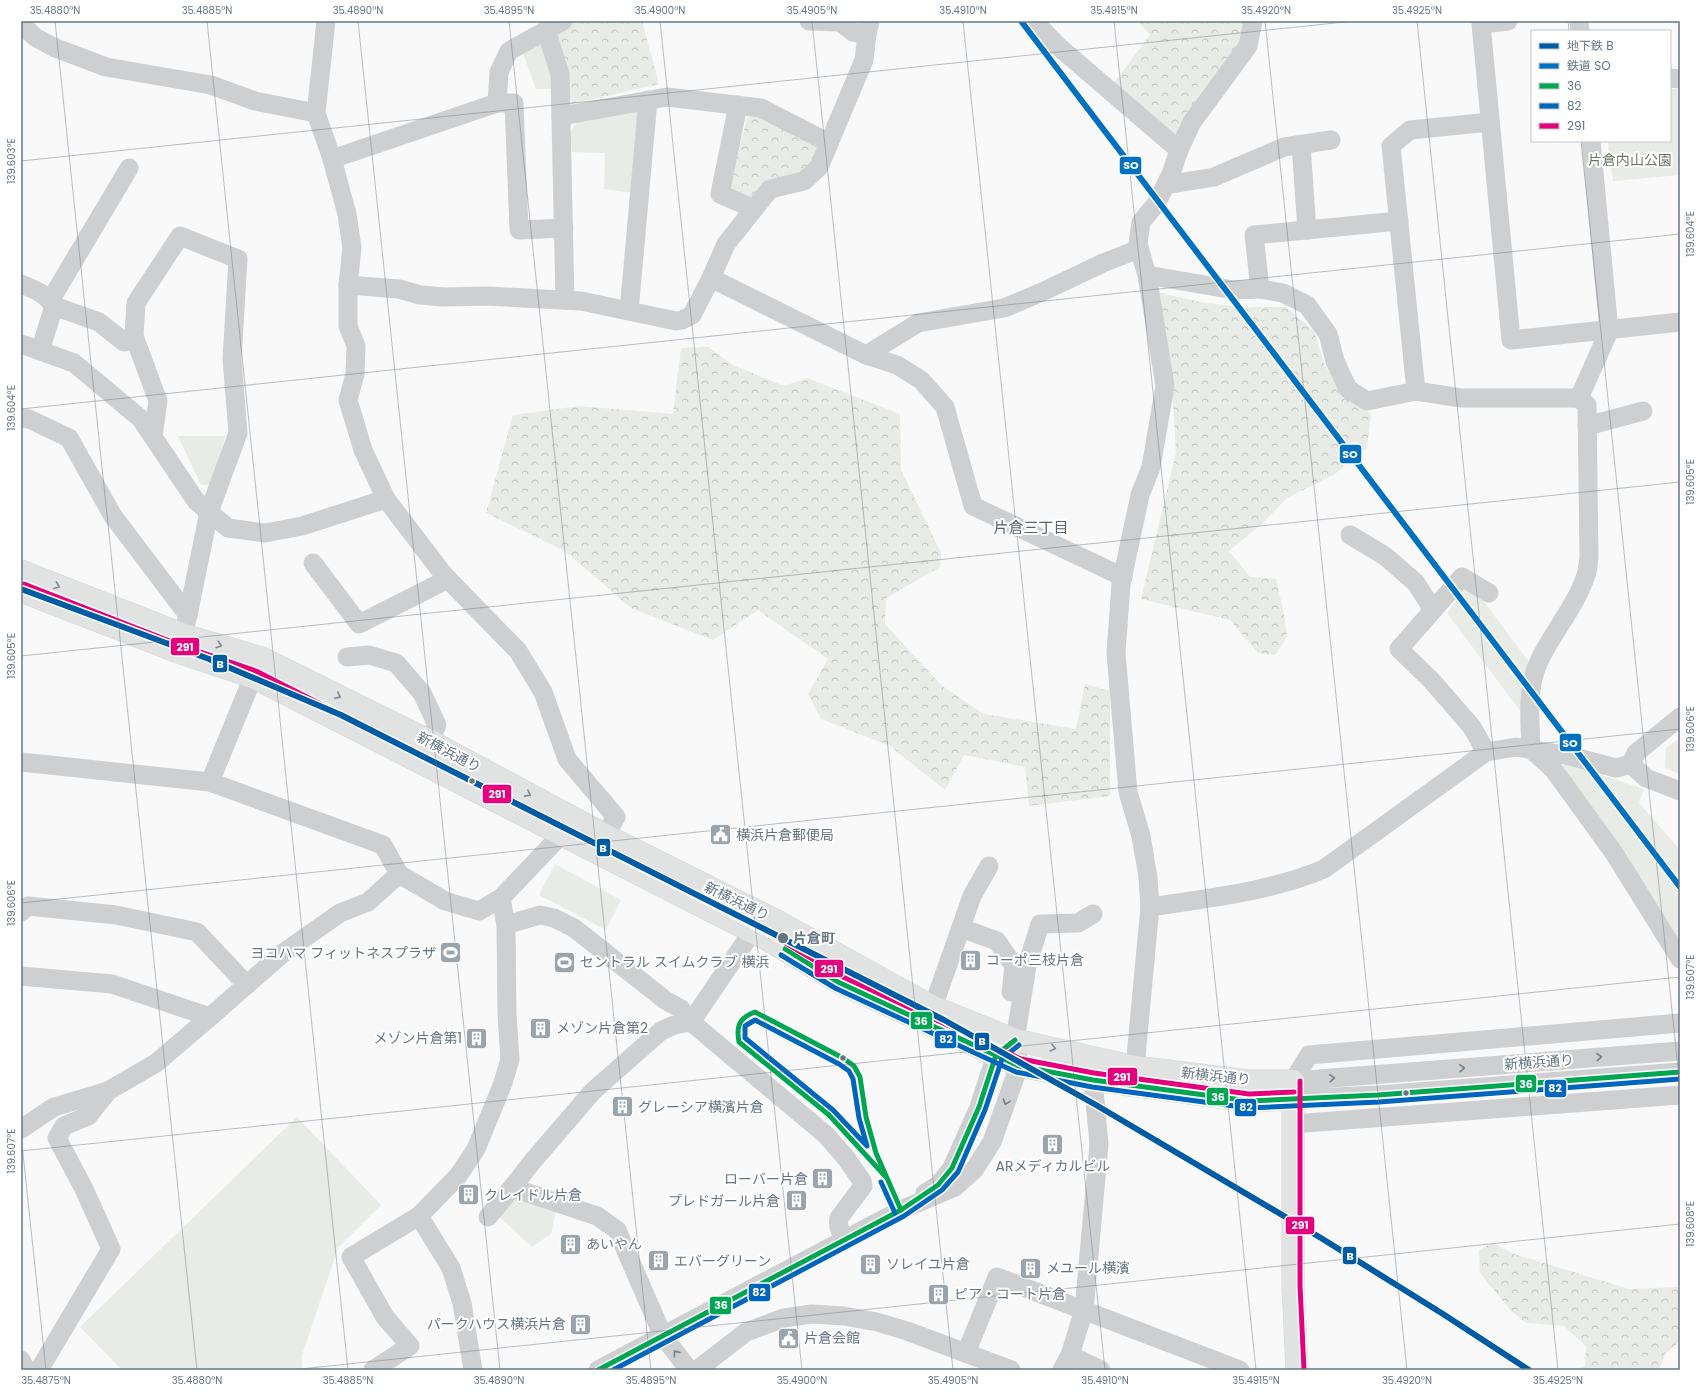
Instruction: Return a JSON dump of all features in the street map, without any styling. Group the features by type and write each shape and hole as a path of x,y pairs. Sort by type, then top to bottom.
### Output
{"main road":[{"name":"新横浜通り","path":"21,572 183,634 253,677 566,825 600,843 752,932 772,942 838,982 1019,1066 1093,1080 1249,1101 1294,1090"},
{"name":"新横浜通り","path":"21,591 183,634 262,658 430,741 566,825"},
{"name":"新横浜通り","path":"600,843 777,921 933,1007 1015,1040 1135,1067 1249,1081 1294,1090"},
{"path":"1294,1090 1292,1124 1293,1286 1297,1370"}],"street":[{"path":"326,21 316,113 332,159 347,214 352,248 348,285 348,326 356,346 355,374 348,400 363,450 386,499 448,580 518,651 529,668 543,692 567,759 616,817 600,843"},
{"path":"497,103 499,72 509,51 563,21"},
{"path":"348,285 399,289 420,295 444,297 487,296 581,301 676,321 682,320 692,314 711,278 726,244 770,189 804,181 819,167 864,60 869,27 853,32 840,22 809,21"},
{"path":"1034,21 1059,47 1179,150"},
{"path":"1135,1067 1150,907 1148,877 1141,836 1128,792 1116,653 1123,577 1140,495 1151,467 1165,386 1147,275 1138,244 1141,222 1156,204 1166,185 1179,150 1192,122 1248,46 1253,21"},
{"path":"1508,21 1480,24 1511,340 1609,331 1680,322"},
{"path":"21,24 35,37 52,47 106,67 211,85 255,101 316,113"},
{"path":"546,30 560,74 565,300"},
{"path":"561,116 667,97 761,108 829,142"},
{"path":"629,312 648,100"},
{"path":"332,159 497,103 514,103 520,230 564,228"},
{"path":"738,105 720,194 754,208"},
{"path":"1416,391 1391,146 1410,130 1490,122"},
{"path":"1166,185 1214,177 1284,147 1331,140"},
{"path":"1579,398 1609,331 1591,142"},
{"path":"1301,145 1307,230"},
{"path":"40,351 52,304 129,168"},
{"path":"1260,288 1254,235 1399,221"},
{"path":"153,437 158,401 134,336 136,303 180,236 238,259 232,359 238,433 209,512 183,634"},
{"path":"866,355 918,323 1004,308 1103,263 1139,249"},
{"path":"1147,275 1234,290 1260,288 1283,293 1307,305 1328,334 1335,361 1348,389 1367,401 1416,391 1462,398 1579,398 1587,405 1589,557 1586,575 1539,660 1532,680 1529,701 1531,750 1552,769 1614,853 1680,959"},
{"path":"711,278 866,355 897,365 921,380 945,407 973,506 1123,577"},
{"path":"21,284 37,289 52,304 99,322 124,342 135,339"},
{"path":"21,344 74,363 141,419 196,501 228,528 265,533 302,526 386,499"},
{"path":"1588,426 1643,411"},
{"path":"21,418 29,419 69,438 183,634"},
{"path":"1350,535 1385,556 1416,583 1433,610"},
{"path":"313,563 360,624 448,580"},
{"path":"1486,752 1472,727 1431,680 1399,649 1462,577 1489,593"},
{"path":"347,657 369,655 396,663 422,693 437,725 430,741"},
{"path":"210,782 253,677"},
{"path":"1631,764 1636,753 1680,717"},
{"path":"1150,907 1234,894 1300,879 1324,869 1486,752 1516,747 1570,756 1616,768 1631,764"},
{"path":"21,762 210,782 383,845 399,874 445,901 479,911 501,898 566,825"},
{"path":"1631,764 1646,778 1680,791"},
{"path":"933,1007 972,896 989,866"},
{"path":"21,1129 54,1107 108,1091 156,1063 283,953 340,913 368,902 399,874"},
{"path":"372,1370 410,1346 384,1317 351,1257 419,1216 458,1176 476,1149 503,1083 510,1060 507,1016 506,924 501,898"},
{"path":"21,912 28,906 116,915 197,932 247,985"},
{"path":"901,1210 955,1187 974,1170 992,1142 1019,1066 1015,1040 1027,966 1040,924 1078,923 1093,914"},
{"path":"506,924 540,915 554,918 574,928 665,1000 681,1009 690,1022 826,1135 862,1181 863,1186 838,1218 837,1224 839,1230 846,1240"},
{"path":"961,928 997,941 1014,966 1011,991 1023,995"},
{"path":"488,1217 532,1162 593,1091 662,1031 674,1025 690,1022 752,932"},
{"path":"21,976 112,984 210,1017"},
{"path":"1294,1090 1309,1055 1680,1023"},
{"path":"598,1370 846,1240 901,1210 938,1185 952,1168 979,1107 996,1055 1015,1040"},
{"name":"新横浜通り","path":"1294,1090 1560,1060 1680,1051"},
{"name":"新横浜通り","path":"1294,1090 1562,1081 1680,1072"},
{"path":"1093,1080 1099,1144 1084,1310 1066,1363 1100,1370"},
{"path":"39,1370 111,1249 84,1189 57,1138 64,1126 88,1116 108,1091"},
{"path":"1292,1124 1680,1095"},
{"path":"511,1189 519,1190 597,1216 617,1230 663,1336 689,1370"},
{"path":"419,1216 451,1268 462,1303 474,1370"},
{"path":"966,1353 997,1278 1240,1370"},
{"path":"697,1370 746,1332 784,1318 812,1314 844,1316 877,1322 907,1331 1011,1370"},
{"path":"21,1360 26,1370"}],"green space":[{"path":"544,21 642,21 659,84 571,104 567,74"},
{"path":"1138,21 1247,21 1243,43 1177,136 1114,83 1150,35"},
{"path":"540,43 552,67 555,89 536,89 523,53"},
{"name":"片倉内山公園","path":"1671,89 1678,89 1680,118 1680,175 1613,181 1608,142 1671,142"},
{"path":"635,110 638,114 633,193 604,189 605,153 572,152 570,132 580,119"},
{"path":"755,114 821,149 814,167 751,202 728,193 747,118"},
{"path":"1152,291 1201,302 1239,307 1286,307 1314,331 1324,363 1342,395 1371,414 1367,448 1335,474 1287,498 1262,524 1229,551 1250,577 1276,579 1284,614 1287,637 1275,655 1258,653 1230,620 1141,599 1176,453 1172,384"},
{"path":"708,347 733,365 784,386 807,378 900,414 901,470 941,553 940,567 886,598 885,624 942,686 984,714 1076,729 1085,684 1110,691 1110,796 1029,806 1025,767 964,755 945,790 890,746 821,719 808,694 828,659 758,610 713,640 631,608 565,551 486,513 513,415 579,406 673,414 681,348"},
{"path":"178,436 225,436 212,485 201,485"},
{"path":"1467,587 1482,599 1530,663 1524,716 1447,613"},
{"path":"1680,738 1680,774 1665,768 1666,748"},
{"path":"1565,763 1644,789 1639,803 1680,850 1680,944 1562,768"},
{"path":"555,864 621,900 606,930 539,895"},
{"path":"297,1117 381,1205 338,1248 302,1355 302,1370 122,1370 80,1327"},
{"path":"515,1196 556,1209 551,1234 532,1247 497,1215"},
{"path":"1492,1243 1514,1254 1629,1289 1680,1287 1680,1341 1666,1353 1659,1370 1574,1370 1585,1366 1586,1346 1564,1326 1526,1323 1511,1311 1480,1273 1479,1250"}],"metro line":[{"name":"B","path":"21,589 209,659 341,715 944,1020 1096,1105 1321,1238 1443,1314 1529,1370"}],"rail line":[{"name":"SO","path":"1021,21 1680,887"}],"transit line":[{"name":"291","path":"24,584 180,645 256,671 769,933 841,976 1021,1059 1094,1073 1249,1094 1294,1092"},
{"name":"36","path":"785,949 838,982 1019,1066 1093,1080 1249,1101 1378,1095 1680,1072"},
{"name":"82","path":"781,955 835,988 1016,1072 1092,1087 1249,1108 1379,1102 1680,1079"},
{"name":"36","path":"885,1176 829,1115 739,1042 738,1031 740,1023 745,1017 755,1012 843,1058 854,1066 860,1077 866,1117 876,1153 901,1210"},
{"name":"82","path":"755,1020 839,1064 849,1071 853,1079 859,1118 867,1146 833,1110 745,1038 745,1026 755,1020"},
{"name":"36","path":"598,1370 901,1210 938,1185 952,1168 979,1107 996,1055 1015,1040"},
{"name":"82","path":"613,1370 904,1216 942,1190 958,1172 985,1110 1002,1059 1019,1045"},
{"name":"291","path":"1300,1081 1300,1286 1304,1370"},
{"name":"82","path":"881,1182 895,1213"}],"place":[{"name":"横浜片倉郵便局","path":"720,835"},
{"name":"片倉町","path":"783,938"},
{"name":"ヨコハマ フィットネスプラザ","path":"451,953"},
{"name":"コーポ三枝片倉","path":"970,960"},
{"name":"セントラル スイムクラブ 横浜","path":"564,962"},
{"name":"メゾン片倉第2","path":"540,1028"},
{"name":"メゾン片倉第1","path":"477,1038"},
{"name":"グレーシア横濱片倉","path":"622,1107"},
{"name":"ARメディカルビル","path":"1053,1144"},
{"name":"ローバー片倉","path":"823,1179"},
{"name":"クレイドル片倉","path":"469,1195"},
{"name":"プレドガール片倉","path":"796,1201"},
{"name":"あいやん","path":"571,1244"},
{"name":"エバーグリーン","path":"658,1261"},
{"name":"ソレイユ片倉","path":"871,1264"},
{"name":"メユール横濱","path":"1030,1268"},
{"name":"ピア・コート片倉","path":"939,1294"},
{"name":"パークハウス横浜片倉","path":"581,1324"},
{"name":"片倉会館","path":"789,1338"}],"district":[{"name":"片倉三丁目","path":"1031,527"}]}
